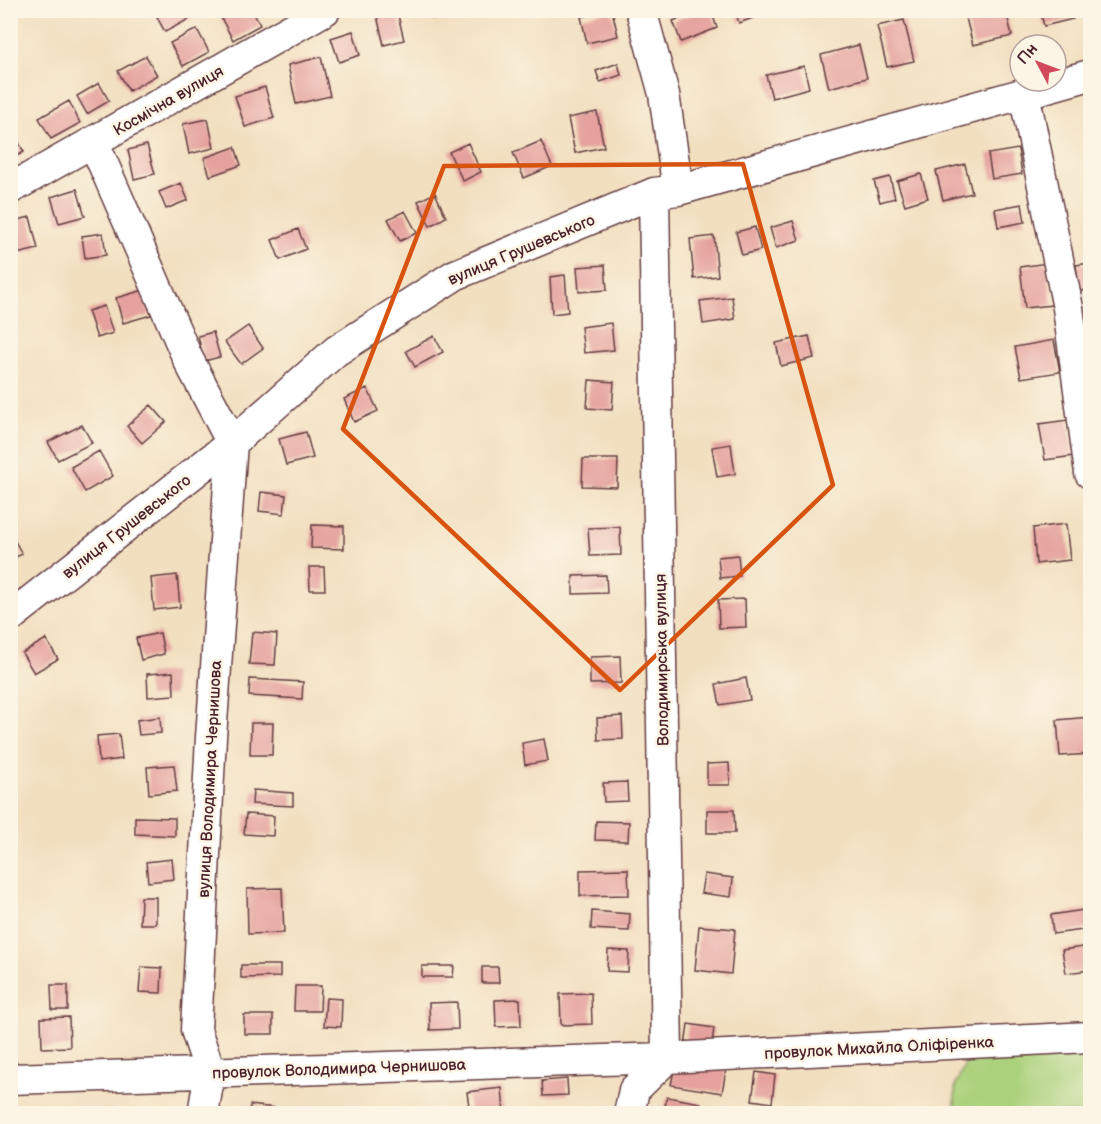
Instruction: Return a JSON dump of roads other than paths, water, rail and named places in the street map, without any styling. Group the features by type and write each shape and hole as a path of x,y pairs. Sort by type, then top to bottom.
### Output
{"street":[{"name":"Космічна вулиця","path":"10,189 325,10"},
{"name":"Володимирська вулиця","path":"641,10 664,94 667,1058"},
{"name":"вулиця Грушевського","path":"1068,81 1090,75"},
{"path":"1024,93 1079,307 1090,473"},
{"name":"вулиця Грушевського","path":"10,617 232,443 336,351 454,275 666,191 1024,93"},
{"path":"94,143 188,359 232,443"},
{"name":"вулиця Володимира Чернишова","path":"203,1113 210,1072 196,1030 210,737 232,443"},
{"name":"провулок Михайла Оліфіренка","path":"667,1058 1090,1037"},
{"path":"629,1113 634,1090 667,1058"},
{"name":"провулок Володимира Чернишова","path":"10,1079 667,1058"}]}
